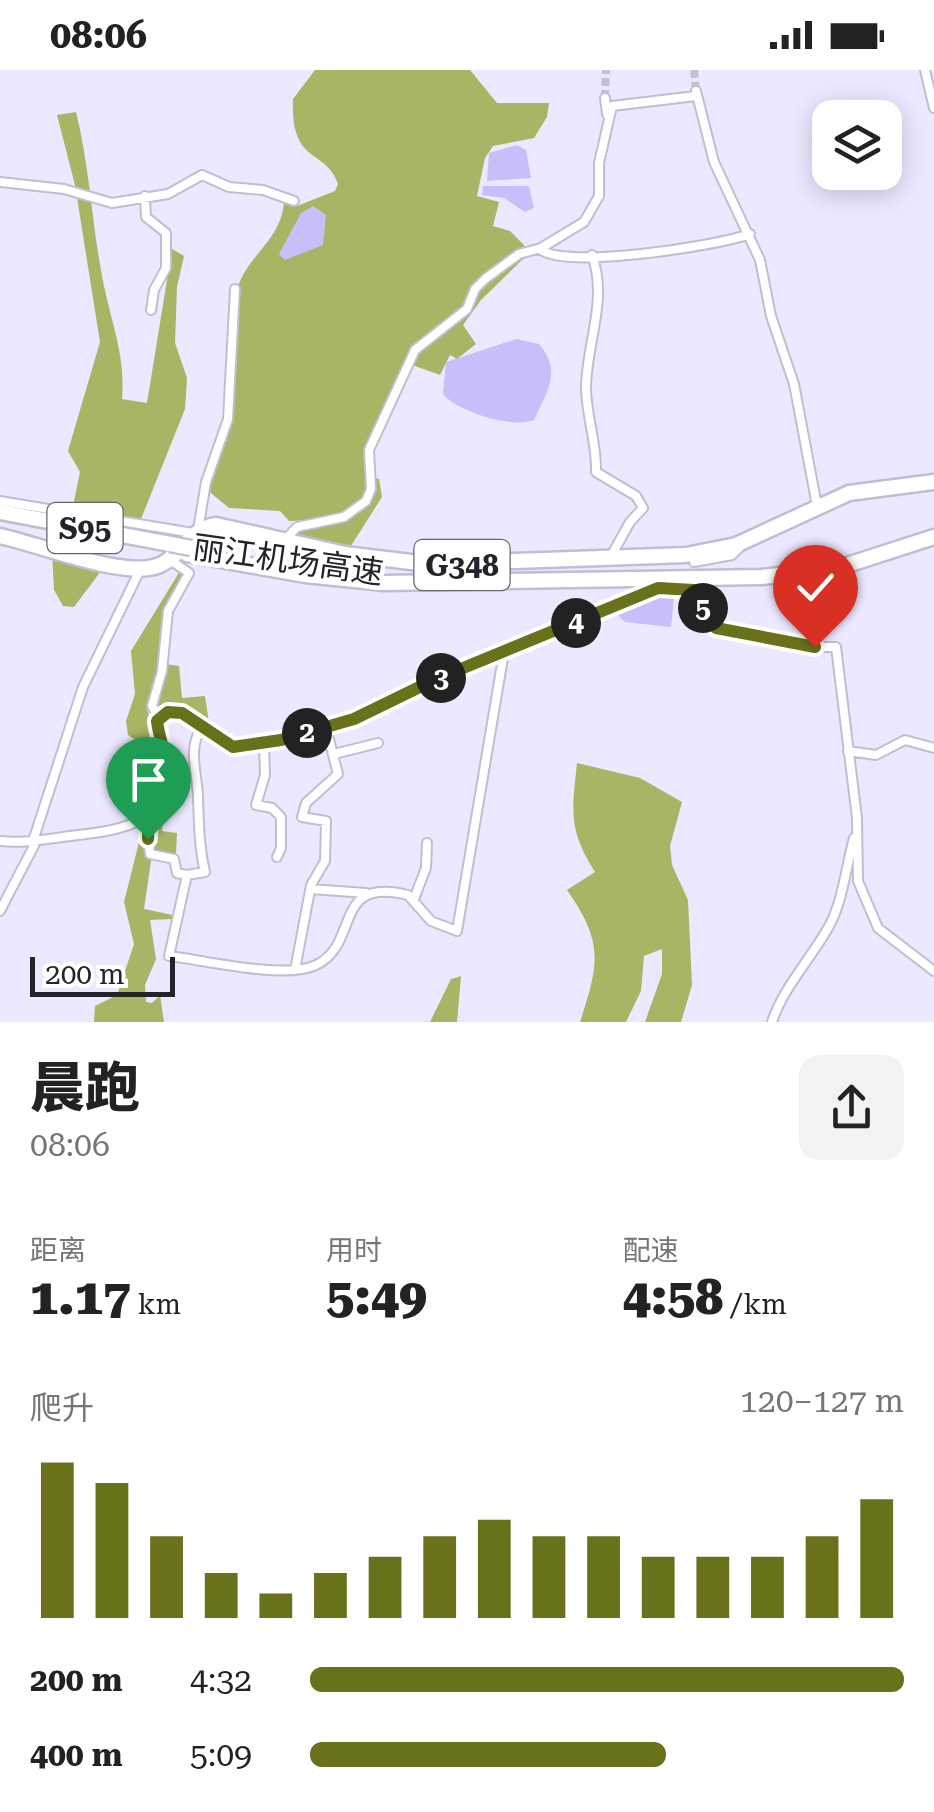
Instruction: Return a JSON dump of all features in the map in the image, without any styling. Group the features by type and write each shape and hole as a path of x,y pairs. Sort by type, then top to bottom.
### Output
{"highway":[{"name":"G348","path":"193,541 220,525 363,557 427,564 696,554 743,543 858,490 933,481"},
{"name":"丽江机场高速","path":"0,516 169,551 193,541 306,568 384,576 762,570 856,556 934,534"},
{"path":"0,536 140,570 169,551"}],"street":[{"path":"925,70 934,108"},
{"path":"285,540 297,527 344,517 364,504 371,489 368,450 415,350 468,309 475,289 484,279 519,254 540,249 581,224 596,204 612,107 696,93 714,162 750,234 792,376 817,506"},
{"path":"605,98 608,124"},
{"path":"0,182 64,189 103,202 168,194 202,176 229,187 263,190 294,201"},
{"path":"145,196 146,217 165,232 168,248 151,310"},
{"path":"540,249 549,255 645,254 750,234"},
{"path":"592,255 599,277 598,306 586,388 596,472 636,496 643,508 630,522 610,558"},
{"path":"0,501 193,541 206,482 228,418 235,289"},
{"path":"694,562 732,555 743,543"},
{"path":"169,551 189,573 168,611 162,672 152,706 159,717 166,778 146,818 150,854 174,859 177,874 205,872 196,823 199,797 192,771 202,727"},
{"path":"0,910 35,840 83,687 140,570"},
{"path":"159,717 176,711 233,747 264,744 326,728 389,705 434,680 652,590 694,590 716,628 803,647 836,647 858,882 878,928 934,971"},
{"path":"310,890 402,893 414,899 431,921 456,930 504,652"},
{"path":"295,970 310,890 325,861 326,821 302,817 306,803 338,774 326,728"},
{"path":"848,751 876,755 905,740 934,748"},
{"path":"334,754 378,742"},
{"path":"264,744 265,775 256,805 272,808 281,817 282,848 276,857"},
{"path":"0,841 120,831 146,818"},
{"path":"772,1022 782,995 802,974 831,922 856,831"},
{"path":"414,899 426,868 427,844"},
{"path":"187,875 169,956 295,970 326,958 357,899 368,893"}],"green space":[{"path":"315,70 470,70 497,103 549,103 547,117 534,138 493,146 485,158 477,196 499,202 493,226 510,231 524,245 525,257 481,300 463,325 476,344 457,359 450,355 440,375 415,366 407,358 364,449 366,496 340,514 289,521 280,511 229,508 206,489 229,419 237,289 242,277 277,227 284,202 297,206 335,191 338,184 297,135 293,99"},
{"path":"76,112 101,272 121,359 122,399 147,403 172,249 184,256 177,287 175,343 187,378 185,409 141,519 72,511 80,472 68,451 100,342 75,185 57,115"},
{"path":"375,478 379,479 382,497 349,549 296,538 299,530 348,518 356,512 364,504"},
{"path":"52,552 101,571 74,607 63,606 54,590"},
{"path":"180,571 186,574 170,601 158,679 147,709 160,752 146,755 144,746 128,735 126,721 135,694 131,651"},
{"path":"165,664 179,666 182,698 205,696 210,730 182,710 158,709"},
{"path":"577,763 640,778 682,802 670,846 672,865 688,900 692,985 681,1022 645,1022 662,974 662,949 644,956 641,991 626,1022 580,1022 591,984 594,954 587,925 567,890 595,872 580,844 574,820"},
{"path":"155,811 163,812 162,831 177,833 176,855 152,854 144,909 173,915 172,919 150,920 156,959 145,985 146,1002 152,1003 160,995 164,1022 94,1022 95,1006 117,995 134,944 124,902 139,842"},
{"path":"461,976 457,1022 430,1022 451,979"}],"shaded area":[{"path":"517,145 526,150 531,178 487,181 489,153"},
{"path":"483,186 529,186 534,208 525,212 504,198 482,195"},
{"path":"313,206 326,215 323,245 285,260 279,254 301,213"},
{"path":"516,339 539,344 550,364 550,382 534,420 512,422 486,417 443,394 446,362"},
{"path":"650,596 674,598 671,627 625,622 616,613"}],"tunnel":[{"path":"605,98 606,70"},
{"path":"694,70 696,91"}],"route":[{"path":"148,839 146,818 164,788 167,772 157,721 168,712 182,713 233,747 281,740 389,705 434,680 658,588 694,590 716,628 815,647"}]}
